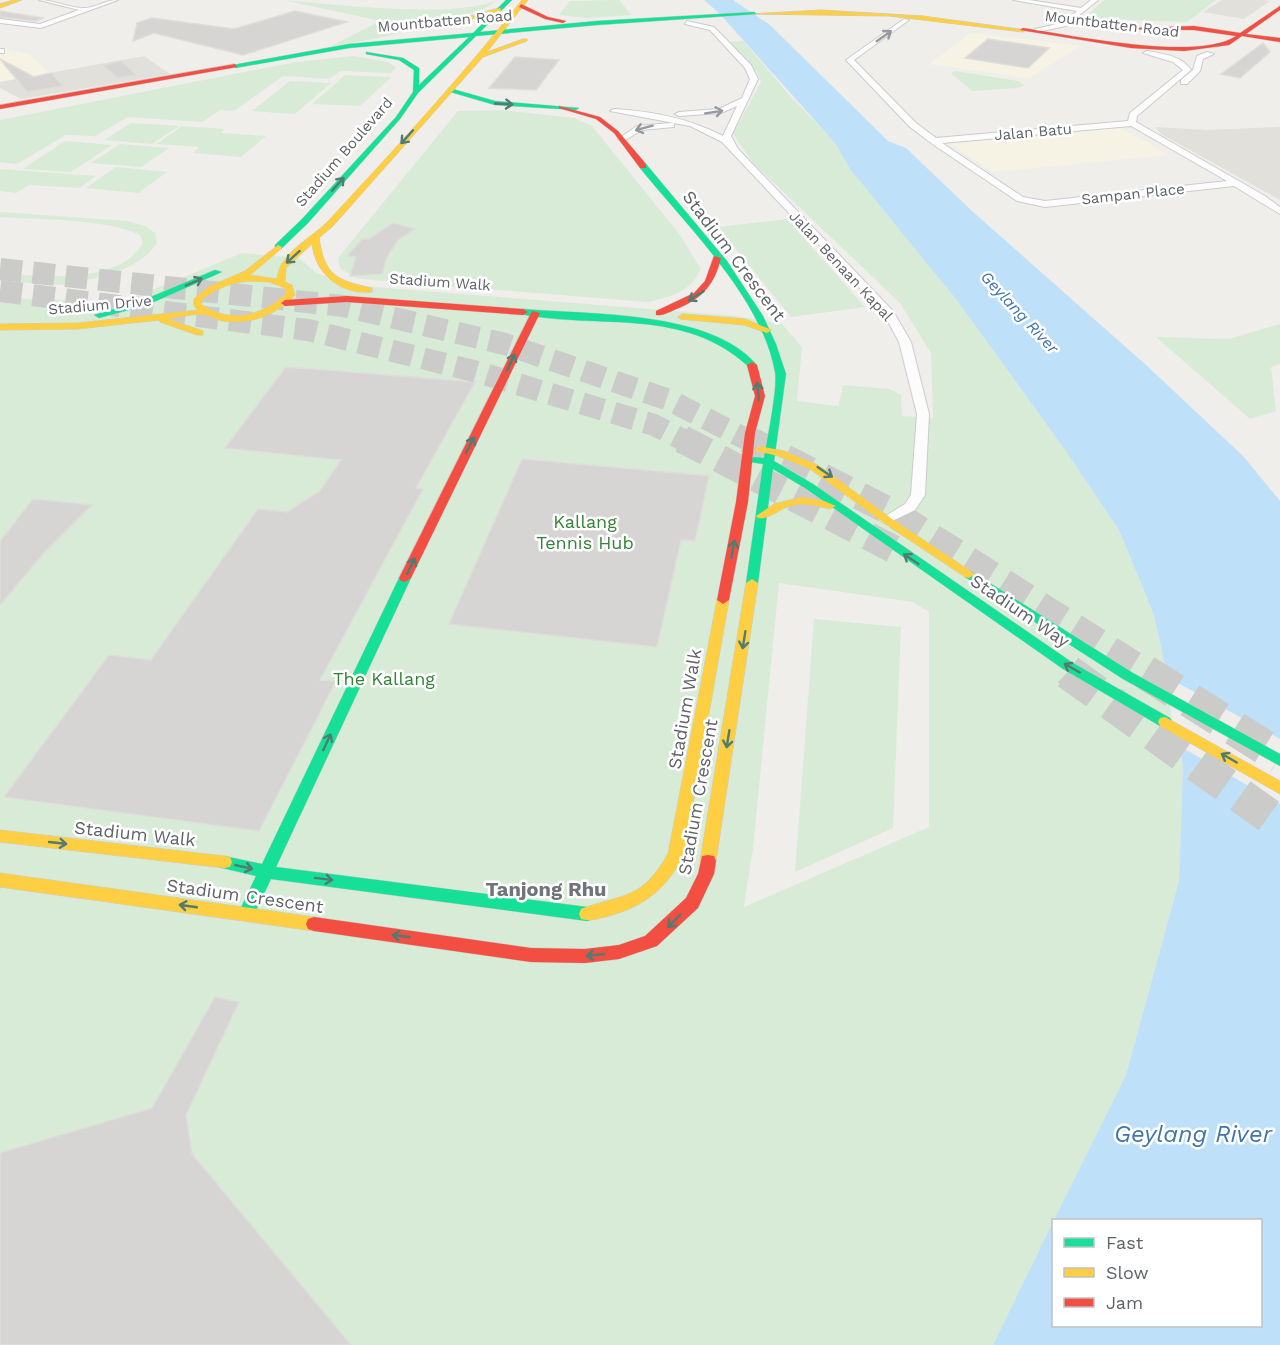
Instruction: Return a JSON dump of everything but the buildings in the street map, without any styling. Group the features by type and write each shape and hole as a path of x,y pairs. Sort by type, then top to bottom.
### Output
{"street":[{"path":"0,4 6,0"},
{"path":"0,4 18,0"},
{"path":"42,0 87,10"},
{"path":"0,21 41,26 115,0"},
{"path":"1016,0 1083,10"},
{"path":"1037,30 1072,24 1095,0"},
{"path":"354,49 512,3 547,18 597,23"},
{"name":"Stadium Boulevard","path":"285,303 291,295 285,284 282,268 315,238 481,56 496,35 512,3"},
{"name":"Stadium Boulevard","path":"237,279 258,267 305,221 398,118 415,94 431,77 512,3"},
{"name":"Mountbatten Road","path":"767,16 906,20 1147,53 1210,54 1231,51 1280,8"},
{"name":"Mountbatten Road","path":"496,35 597,23 874,13 940,18 1163,49 1216,46 1278,27"},
{"name":"Mountbatten Road","path":"0,107 354,49 496,35 687,23 719,18"},
{"path":"906,20 850,60 913,125 934,141"},
{"name":"Jalan Benaan Kapal","path":"687,23 712,28 748,67 754,79 747,99 732,122 727,136 737,154"},
{"path":"1016,29 1202,29 1280,40"},
{"path":"481,56 533,38 576,30"},
{"path":"1249,37 1280,47"},
{"path":"1231,51 1280,47"},
{"path":"354,49 393,57 411,64 417,69 415,94 427,97 448,91 489,103 561,107 598,118 619,135"},
{"name":"Mountbatten Road","path":"0,116 354,49"},
{"path":"1132,121 1132,115 1187,70 1181,63 1147,53"},
{"path":"1132,121 1186,81 1196,71 1200,58 1210,54"},
{"path":"431,77 444,73 466,73"},
{"name":"Jalan Benaan Kapal","path":"561,107 636,112 711,113 729,108 747,99"},
{"path":"614,111 619,135"},
{"name":"Jalan Benaan Kapal","path":"636,112 701,127 725,140 889,313 905,342 918,385 922,414 918,495 910,507 886,520"},
{"path":"1132,121 1280,211"},
{"name":"Jalan Batu","path":"934,141 1132,121"},
{"path":"619,135 640,128 676,125 706,135 737,154"},
{"name":"Stadium Crescent","path":"0,880 531,955 585,956 619,952 651,940 692,903 706,874 762,516 781,374 779,356 767,330 717,258 619,135"},
{"name":"Sampan Place","path":"934,141 1029,203 1045,204 1236,183"},
{"path":"99,315 144,303 246,260 305,221"},
{"path":"315,238 318,263 325,275 354,287 406,297"},
{"path":"633,320 654,315 695,297 706,289 714,279 717,258"},
{"name":"Stadium Boulevard","path":"200,305 216,285 237,279 261,278 285,284"},
{"name":"Stadium Walk","path":"285,284 406,297 727,321 755,324 767,330"},
{"name":"Stadium Walk","path":"0,836 223,862 266,872 587,914 625,905 650,892 665,876 676,855 683,827 742,502 747,454 760,396 752,365 738,352 716,338 665,323 347,299 285,303"},
{"path":"200,305 223,318 245,318 268,312 285,303"},
{"name":"Stadium Drive","path":"0,318 99,315 200,305"},
{"name":"Stadium Drive","path":"0,327 78,326 149,318 200,305"},
{"path":"246,914 448,488 535,313"},
{"path":"149,318 182,325 200,333"},
{"path":"716,338 728,337 738,331 738,327 727,321"},
{"name":"Stadium Way","path":"747,454 802,458 829,475 886,520 1081,647 1280,760"},
{"name":"Stadium Way","path":"770,456 841,510 1068,666 1280,788"},
{"path":"762,516 779,503 798,500 816,501 841,510"}],"shaded area":[{"path":"1222,0 1270,1 1244,19 1203,12"},
{"path":"971,33 1080,46 1029,78 929,64"},
{"path":"0,50 29,54 49,73 0,82"},
{"path":"144,56 170,74 21,99 0,88 0,82"},
{"path":"1117,126 1168,155 993,172 947,142"},
{"path":"1155,127 1207,130 1280,127 1280,200 1161,134"}],"green space":[{"path":"284,0 393,9 455,9 479,6 496,0 468,14 390,35 331,46 380,21"},
{"path":"619,0 631,15 588,18 559,15 570,1"},
{"path":"1104,0 1216,0 1187,22 1085,18"},
{"name":"The Kallang","path":"743,41 791,97 837,144 850,169 959,303 1065,450 1119,530 1154,615 1167,675 1183,767 1179,881 1126,1075 1055,1219 1052,1219 1052,1225 993,1345 0,1345 0,298 123,302 242,253 299,258 316,273 349,285 737,316 782,324 802,347 797,401 838,406 843,385 890,389 901,395 902,416 933,418 931,353 900,303 753,163 733,134 761,82 758,74 730,42","holes":["779,583 913,602 929,612 929,827 744,907 753,848"]},
{"path":"354,56 387,62 396,67 391,73 341,71 329,79 283,76 234,111 220,110 202,122 128,117 95,136 66,135 17,164 0,162 0,120 296,62"},
{"path":"955,71 1018,81 1024,85 1018,88 972,91 951,73"},
{"path":"345,75 391,77 360,106 312,104"},
{"path":"290,81 331,83 295,114 252,111"},
{"path":"501,110 574,118 592,126 680,235 701,269 691,283 673,295 648,302 372,280 356,278 340,268 338,258 458,111"},
{"path":"131,123 179,126 152,144 104,140"},
{"path":"182,126 224,129 221,133 266,136 241,157 193,153 199,147 157,144"},
{"path":"65,141 112,145 71,172 23,169"},
{"path":"120,144 169,148 141,167 91,163"},
{"path":"116,167 167,172 138,193 86,188"},
{"path":"0,169 96,176 79,188 29,185 16,193 0,191"},
{"path":"0,212 127,221 145,226 155,233 157,243 144,257 120,271 92,279 74,281 64,285 0,281 0,273 57,276 98,272 116,266 131,257 143,243 140,235 109,225 0,217"},
{"path":"787,219 865,307 791,317 718,227"},
{"path":"1280,324 1280,364 1271,367 1276,411 1250,419 1156,337 1229,339"},
{"path":"814,619 901,627 893,828 795,872"}],"water":[{"name":"Geylang River","path":"704,0 733,0 770,25 888,141 906,148 972,211 1146,365 1244,457 1280,501 1280,1345 993,1345 1052,1224 1052,1327 1262,1327 1262,1219 1054,1219 1126,1075 1179,881 1183,767 1167,675 1154,615 1119,530 1065,450 959,303 850,169 836,144 719,13"}],"pier":[{"path":"1165,676 1280,739 1280,804 1176,744"}],"tunnel":[{"path":"0,269 343,306 505,344 669,400 750,441"},
{"path":"0,291 308,330 474,371 654,425 685,441"},
{"path":"682,439 895,550"},
{"path":"747,439 893,513 1148,674"},
{"path":"1070,674 1068,672 1280,824"},
{"path":"1145,672 1280,757"}],"traffic: fast":[{"path":"278,247 305,221 398,118 416,92 509,0"},
{"path":"235,66 349,46 597,23 754,14"},
{"path":"368,53 401,59 417,69 416,92"},
{"path":"449,90 495,103 576,108"},
{"path":"643,166 704,238 742,289 772,344 781,374 752,583"},
{"path":"99,315 144,303 218,272"},
{"path":"523,312 665,323 716,338 738,352 752,365"},
{"path":"754,460 769,462 809,486 1068,666 1165,722"},
{"path":"969,574 1128,676 1280,761"},
{"path":"246,914 405,578"},
{"path":"224,862 266,872 587,914"}],"traffic: slow":[{"path":"0,6 19,0"},
{"path":"281,281 282,268 288,260 330,224 481,56 525,0"},
{"path":"441,25 500,10"},
{"path":"754,14 821,12 889,15 1023,30"},
{"path":"481,56 525,40"},
{"path":"315,238 320,262 330,276 337,281 369,290"},
{"path":"237,279 257,278 276,281 289,287 291,295 270,311 246,319 221,318 198,306 198,299 207,291 248,273 278,247"},
{"path":"0,327 78,326 202,312"},
{"path":"683,317 745,322 767,330"},
{"path":"163,320 200,333"},
{"path":"760,449 781,453 814,467 888,521 969,574"},
{"path":"762,516 770,510 794,501 811,501 830,506"},
{"path":"708,861 752,583"},
{"path":"587,914 617,907 640,897 659,881 676,855 723,600"},
{"path":"1165,722 1280,788"},
{"path":"0,836 224,862"},
{"path":"0,880 314,924"}],"traffic: jam":[{"path":"521,6 547,18 563,21"},
{"path":"1023,30 1131,46 1184,49 1229,43 1280,8"},
{"path":"1107,29 1194,28 1280,40"},
{"path":"0,107 235,66"},
{"path":"561,107 598,118 616,132 643,166"},
{"path":"659,313 690,300 704,289 714,271 717,258"},
{"path":"285,303 347,299 523,312"},
{"path":"405,578 535,313"},
{"path":"723,600 742,502 750,433 760,396 752,365"},
{"path":"314,924 531,955 585,956 619,952 651,941 692,903 706,874 708,861"}],"district":[{"name":"Tanjong Rhu","path":"546,889"}],"park label":[{"name":"Kallang Tennis Hub","path":"585,532"}]}
